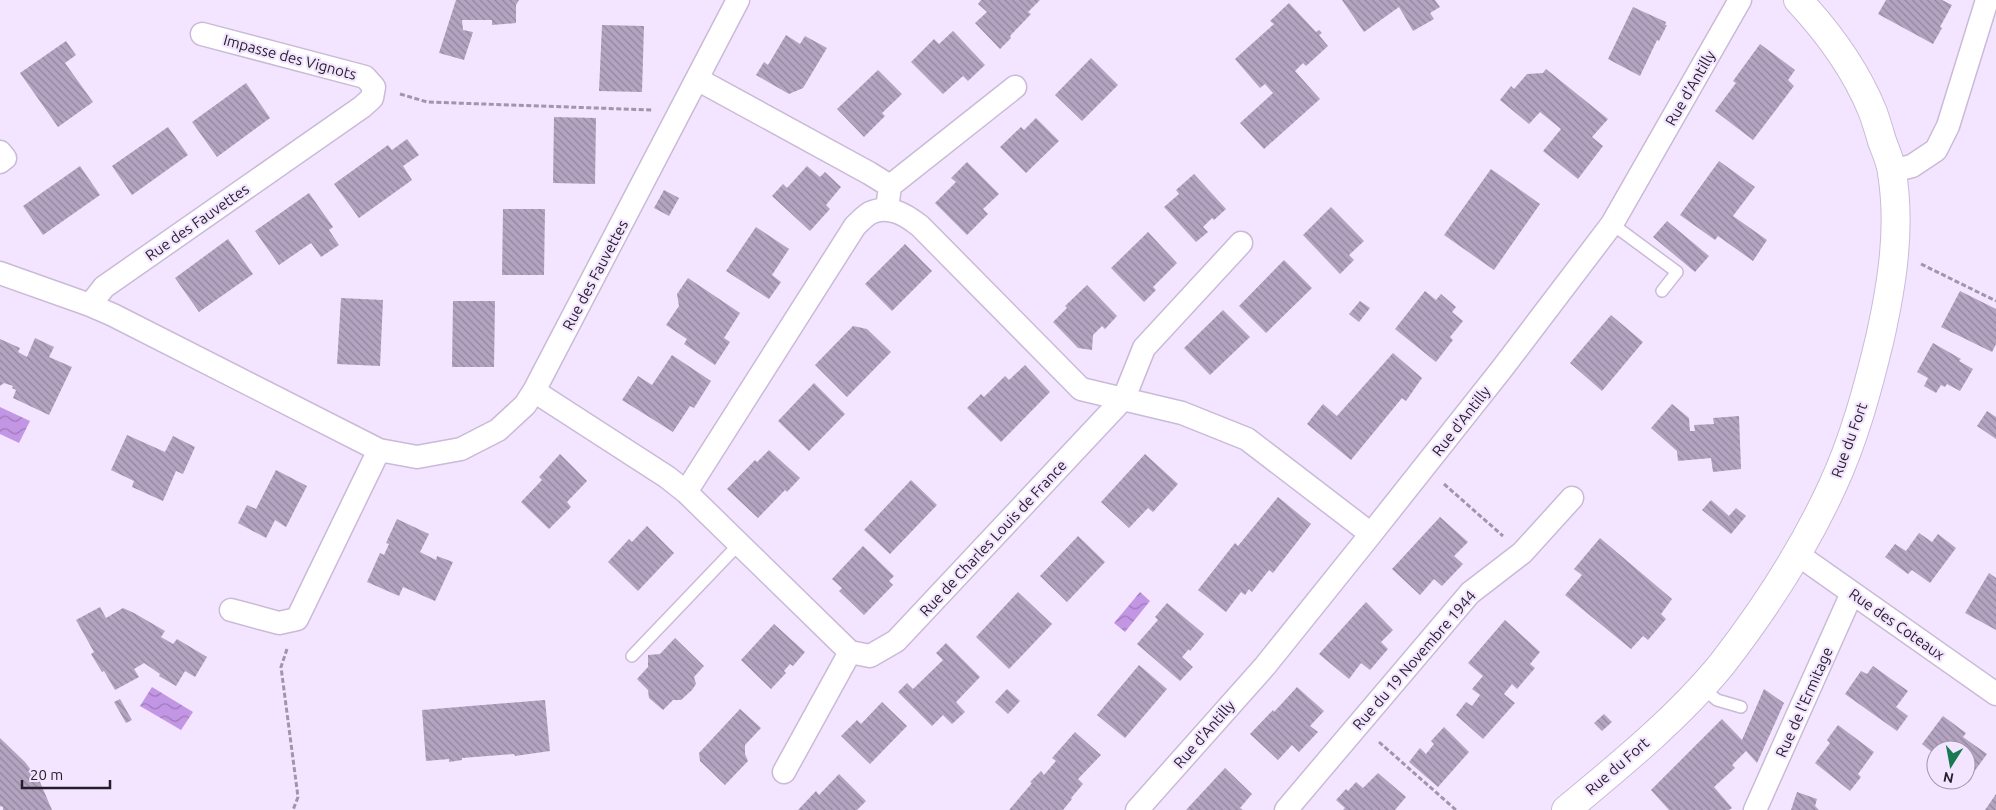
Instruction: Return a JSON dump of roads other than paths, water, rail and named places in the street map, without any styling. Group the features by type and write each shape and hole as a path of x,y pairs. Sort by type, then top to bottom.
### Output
{"main road":[{"name":"Rue du Fort","path":"1578,806 1639,749 1700,687 1720,665 1757,617 1797,554 1832,487 1853,433 1870,378 1887,305 1897,228 1892,171 1872,110 1844,58 1839,49 1798,0"}],"street":[{"name":"Rue des Fauvettes","path":"0,273 90,305 379,450 417,457 460,449 498,430 525,405 534,391 738,0"},
{"name":"Rue d'Antilly","path":"1137,810 1265,666 1424,468 1612,224 1740,0"},
{"path":"1892,171 1912,166 1936,150 1948,126 1987,0"},
{"name":"Impasse des Vignots","path":"202,34 348,72 364,77 374,87"},
{"path":"697,80 870,173 890,186"},
{"name":"Rue des Fauvettes","path":"90,305 104,288 362,108 372,98 374,87"},
{"path":"887,209 890,186 1015,87"},
{"path":"0,152 5,158 0,162"},
{"path":"686,492 855,226 870,213 887,209 904,214 920,226 1081,389 1182,413 1247,439 1371,534"},
{"name":"Rue de Charles Louis de France","path":"850,652 870,656 896,641 1124,398 1144,348 1241,243"},
{"path":"534,391 667,477 686,492 850,652 784,772"},
{"path":"231,610 279,623 296,619 379,450"},
{"name":"Rue du 19 Novembre 1944","path":"1286,810 1470,593 1522,553 1572,498"},
{"name":"Rue des Coteaux","path":"1797,554 1996,694"},
{"name":"Rue de l'Ermitage","path":"1756,810 1852,594"}],"lane":[{"path":"1612,224 1677,272 1662,291"},
{"path":"632,656 739,544"},
{"path":"1700,687 1717,700 1741,707"}],"water":[{"path":"0,407 30,421 19,443 0,434"},
{"path":"1140,592 1150,601 1125,632 1114,623"},
{"path":"152,687 193,712 181,730 140,706"}]}
